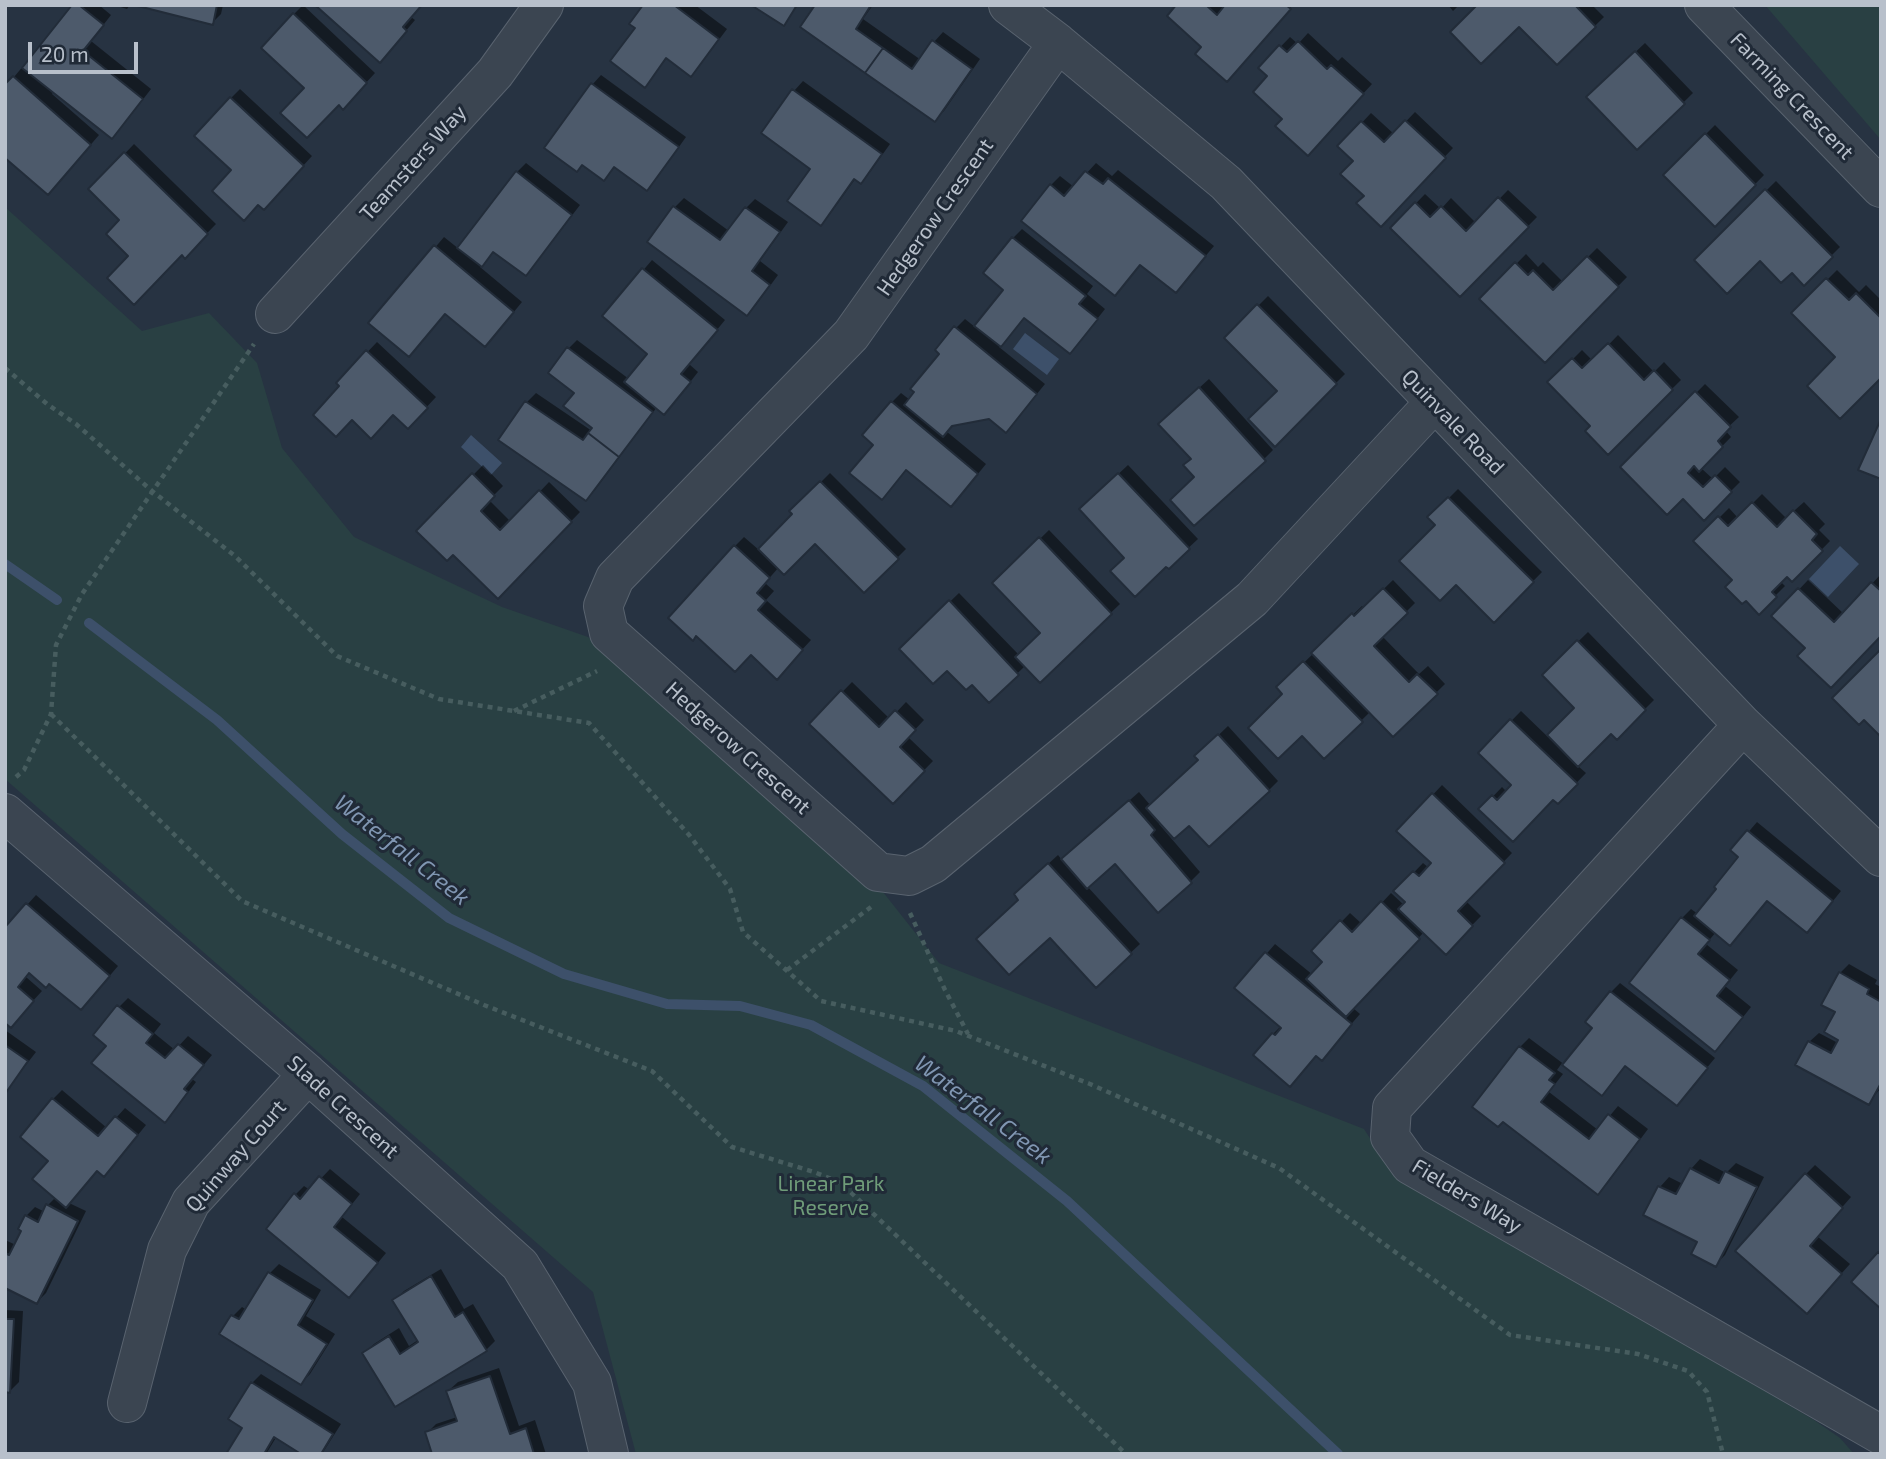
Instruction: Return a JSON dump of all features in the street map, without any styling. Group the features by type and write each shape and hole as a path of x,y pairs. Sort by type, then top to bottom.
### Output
{"street":[{"name":"Teamsters Way","path":"275,314 495,73 544,5"},
{"name":"Quinvale Road","path":"1008,5 1227,183 1743,725 1881,857"},
{"name":"Farming Crescent","path":"1704,5 1881,188"},
{"name":"Hedgerow Crescent","path":"892,874 878,872 609,633 603,606 615,578 851,335 1058,43"},
{"path":"892,874 909,876 933,864 1252,599 1434,402"},
{"name":"Fielders Way","path":"1743,725 1392,1108 1390,1138 1410,1165 1881,1435"},
{"name":"Slade Crescent","path":"10,795 308,1074 520,1265 592,1383 609,1454"},
{"name":"Quinway Court","path":"127,1404 167,1250 191,1202 308,1074"}],"path":[{"path":"10,795 51,714 56,645 82,594 275,314"},
{"path":"5,368 152,491 235,556 337,656 439,699 589,723 690,836 730,889 743,932 821,1000 956,1031 1090,1084 1279,1168 1510,1335 1638,1354 1688,1371 1707,1392 1723,1454"},
{"path":"513,712 633,654"},
{"path":"51,714 242,901 484,1005 652,1071 732,1147 841,1183 1126,1454"},
{"path":"787,970 869,910 892,874"},
{"path":"892,874 969,1036"}],"green space":[{"path":"1765,5 1881,5 1881,140"},
{"name":"Linear Park Reserve","path":"5,207 142,331 209,313 257,363 282,448 354,537 502,607 588,637 883,892 939,963 1364,1129 1390,1170 1814,1420 1840,1438 1854,1454 636,1454 593,1292 5,779"}],"water":[{"path":"1025,333 1059,359 1047,375 1013,349"},
{"path":"471,435 502,463 491,475 461,447"},
{"path":"1840,546 1859,564 1828,597 1809,579"}],"building":[{"path":"72,5 79,5 104,25 83,51 143,99 112,139 22,68"},
{"path":"134,5 217,5 213,25"},
{"path":"315,5 422,5 403,27 407,31 380,63"},
{"path":"643,5 674,5 719,39 691,77 666,58 645,88 610,61 635,28 629,24"},
{"path":"751,5 797,5 784,26"},
{"path":"815,5 871,5 856,29 883,48 865,73 800,27"},
{"path":"1176,5 1206,5 1217,15 1225,5 1286,5 1291,9 1227,82 1195,54 1201,47 1167,16"},
{"path":"1477,5 1575,5 1596,27 1557,65 1519,27 1481,64 1450,32"},
{"path":"293,13 367,83 343,110 339,105 307,138 280,113 304,88 261,48"},
{"path":"932,40 972,69 935,122 865,73 883,48 912,69"},
{"path":"1298,41 1327,69 1331,65 1364,94 1308,156 1275,126 1282,119 1253,92 1267,76 1258,68 1279,45 1287,52"},
{"path":"1635,51 1685,104 1637,150 1586,97"},
{"path":"13,76 91,145 48,195 5,158 5,84"},
{"path":"591,83 679,147 647,191 614,167 604,181 582,165 577,172 544,148"},
{"path":"792,89 882,154 861,184 854,179 821,226 787,201 810,169 761,133"},
{"path":"230,97 304,166 264,210 258,205 244,221 212,191 231,170 194,136"},
{"path":"1405,120 1446,158 1381,227 1356,203 1364,196 1340,174 1353,161 1337,146 1361,121 1384,142"},
{"path":"1705,133 1756,185 1715,227 1663,175"},
{"path":"124,152 208,234 185,259 182,255 134,305 107,278 128,256 106,234 119,220 88,189"},
{"path":"516,171 572,215 526,276 493,252 482,267 457,248"},
{"path":"1085,171 1103,184 1108,178 1206,256 1176,293 1140,265 1115,296 1021,221 1050,184 1064,196"},
{"path":"1765,189 1833,257 1804,286 1792,273 1781,283 1760,261 1727,294 1694,260"},
{"path":"1498,197 1529,227 1460,297 1390,228 1415,202 1430,217 1441,206 1466,231"},
{"path":"673,206 720,240 745,207 780,232 752,271 770,285 747,316 647,242"},
{"path":"1012,237 1086,296 1079,304 1098,319 1070,354 1024,318 1001,347 974,326 1003,290 983,273"},
{"path":"434,245 514,312 485,347 445,314 409,357 368,323"},
{"path":"1587,256 1619,287 1545,363 1479,299 1515,262 1528,275 1533,270 1553,290"},
{"path":"642,268 718,330 681,374 691,382 664,415 624,382 647,354 602,316"},
{"path":"1826,278 1849,300 1856,293 1881,318 1881,378 1840,419 1807,386 1835,357 1791,313"},
{"path":"1257,304 1337,384 1275,447 1248,419 1277,391 1224,338"},
{"path":"954,326 1037,394 1006,433 989,419 952,426 943,437 904,405 914,392 910,389 939,354 935,350"},
{"path":"1608,343 1644,380 1654,370 1673,390 1608,455 1585,431 1590,426 1547,382 1572,358 1582,368"},
{"path":"567,347 653,412 619,457 588,433 592,428 563,406 574,393 548,373"},
{"path":"366,350 428,408 408,429 393,415 371,439 352,420 336,437 313,415 339,386 336,383"},
{"path":"1199,387 1266,461 1194,526 1170,500 1194,477 1183,465 1191,459 1158,424"},
{"path":"1695,391 1731,427 1718,441 1723,447 1699,472 1694,466 1688,473 1703,487 1715,475 1732,492 1704,521 1683,499 1667,515 1620,467"},
{"path":"525,401 583,440 588,433 619,457 586,501 498,440"},
{"path":"891,401 978,474 951,507 906,470 882,500 849,473 873,445 862,435"},
{"path":"1881,419 1881,479 1858,470"},
{"path":"472,473 495,496 481,511 500,530 539,490 572,522 498,599 453,555 447,561 416,531"},
{"path":"1118,473 1190,549 1169,569 1166,567 1135,597 1110,571 1124,558 1079,509"},
{"path":"820,481 899,559 864,593 815,544 784,575 758,549 792,514 789,511"},
{"path":"1448,497 1534,582 1494,623 1456,585 1440,601 1399,561 1435,525 1427,517"},
{"path":"1752,502 1777,527 1793,510 1817,534 1812,540 1823,551 1792,582 1787,577 1772,592 1777,597 1759,615 1746,601 1742,604 1725,587 1732,580 1693,541 1718,516 1728,526"},
{"path":"1039,537 1112,614 1040,683 1015,657 1040,633 992,583"},
{"path":"734,545 770,578 757,593 766,601 758,610 803,650 777,680 751,655 735,672 696,636 693,641 668,618"},
{"path":"1871,582 1881,591 1881,636 1831,688 1797,656 1805,648 1771,616 1798,588 1834,622"},
{"path":"1383,588 1408,613 1374,646 1409,682 1417,674 1438,694 1393,737 1311,653 1352,613 1354,616"},
{"path":"949,600 1019,675 989,703 972,685 966,690 947,671 933,684 899,649"},
{"path":"1577,640 1646,710 1617,740 1611,734 1578,767 1547,735 1574,708 1542,675"},
{"path":"1881,649 1881,737 1864,720 1859,725 1832,698"},
{"path":"1303,661 1363,722 1324,759 1302,736 1278,759 1248,728 1282,694 1276,687"},
{"path":"841,690 879,727 895,710 916,730 900,747 925,771 893,804 809,724"},
{"path":"1510,719 1578,784 1558,804 1553,800 1513,842 1478,809 1492,795 1497,800 1511,785 1478,753"},
{"path":"1218,734 1270,791 1209,847 1189,826 1174,839 1146,808 1198,760 1194,756"},
{"path":"1432,793 1505,863 1458,911 1473,926 1446,955 1398,909 1405,902 1393,891 1413,871 1419,876 1431,863 1396,831"},
{"path":"1129,800 1155,830 1151,835 1192,883 1158,913 1115,864 1087,889 1061,859"},
{"path":"1747,830 1833,901 1807,933 1767,901 1730,946 1694,916 1738,857 1730,850"},
{"path":"1048,863 1132,954 1096,988 1050,938 1009,975 976,939 1018,900 1014,894"},
{"path":"1381,901 1420,939 1346,1017 1306,979 1322,962 1311,951 1340,920 1352,932"},
{"path":"26,903 110,976 81,1010 49,984 46,988 29,973 18,987 34,1001 11,1028 5,1023 5,927"},
{"path":"1681,917 1710,940 1698,954 1730,980 1717,996 1743,1017 1715,1052 1629,983"},
{"path":"1265,952 1352,1024 1322,1061 1316,1056 1290,1087 1253,1055 1272,1033 1275,1035 1281,1028 1234,988"},
{"path":"1839,972 1869,989 1867,994 1881,1002 1881,1083 1869,1105 1795,1065 1808,1041 1831,1053 1838,1040 1824,1032 1835,1012 1821,1005"},
{"path":"1610,991 1708,1068 1677,1106 1625,1066 1602,1096 1562,1065 1592,1028 1585,1022"},
{"path":"117,1005 153,1034 146,1043 165,1058 178,1044 204,1065 184,1089 188,1092 165,1123 91,1063 106,1046 93,1035"},
{"path":"5,1045 28,1061 5,1094"},
{"path":"1519,1046 1555,1073 1549,1080 1555,1084 1541,1102 1589,1139 1608,1114 1640,1139 1598,1195 1503,1122 1498,1127 1472,1107"},
{"path":"52,1098 98,1136 115,1116 138,1135 104,1177 97,1171 66,1208 32,1179 48,1161 20,1137"},
{"path":"1690,1168 1719,1183 1725,1171 1757,1187 1716,1267 1691,1254 1697,1242 1643,1215 1658,1186 1676,1194"},
{"path":"1805,1173 1843,1208 1810,1246 1842,1274 1807,1314 1735,1251"},
{"path":"319,1176 352,1204 334,1227 378,1263 349,1298 266,1229 294,1193 300,1199"},
{"path":"46,1204 78,1221 37,1304 5,1288 5,1253 9,1255 21,1231 18,1229 25,1215 38,1222"},
{"path":"1878,1252 1881,1255 1881,1309 1851,1282"},
{"path":"268,1272 313,1300 298,1325 327,1344 301,1385 219,1334 231,1315 239,1319"},
{"path":"431,1276 455,1317 463,1312 487,1351 395,1407 362,1353 389,1336 400,1354 418,1342 392,1300"},
{"path":"5,1319 14,1319 10,1393 5,1392"},
{"path":"490,1376 510,1434 526,1428 534,1454 432,1454 425,1432 457,1421 446,1391"},
{"path":"251,1382 333,1434 321,1454 301,1454 274,1437 264,1454 226,1454 242,1428 228,1419"}],"waterway":[{"name":"Waterfall Creek","path":"5,564 57,600"},
{"name":"Waterfall Creek","path":"89,623 217,720 342,834 449,918 564,974 667,1004 740,1006 811,1025 923,1086 1067,1201 1338,1454"}]}
